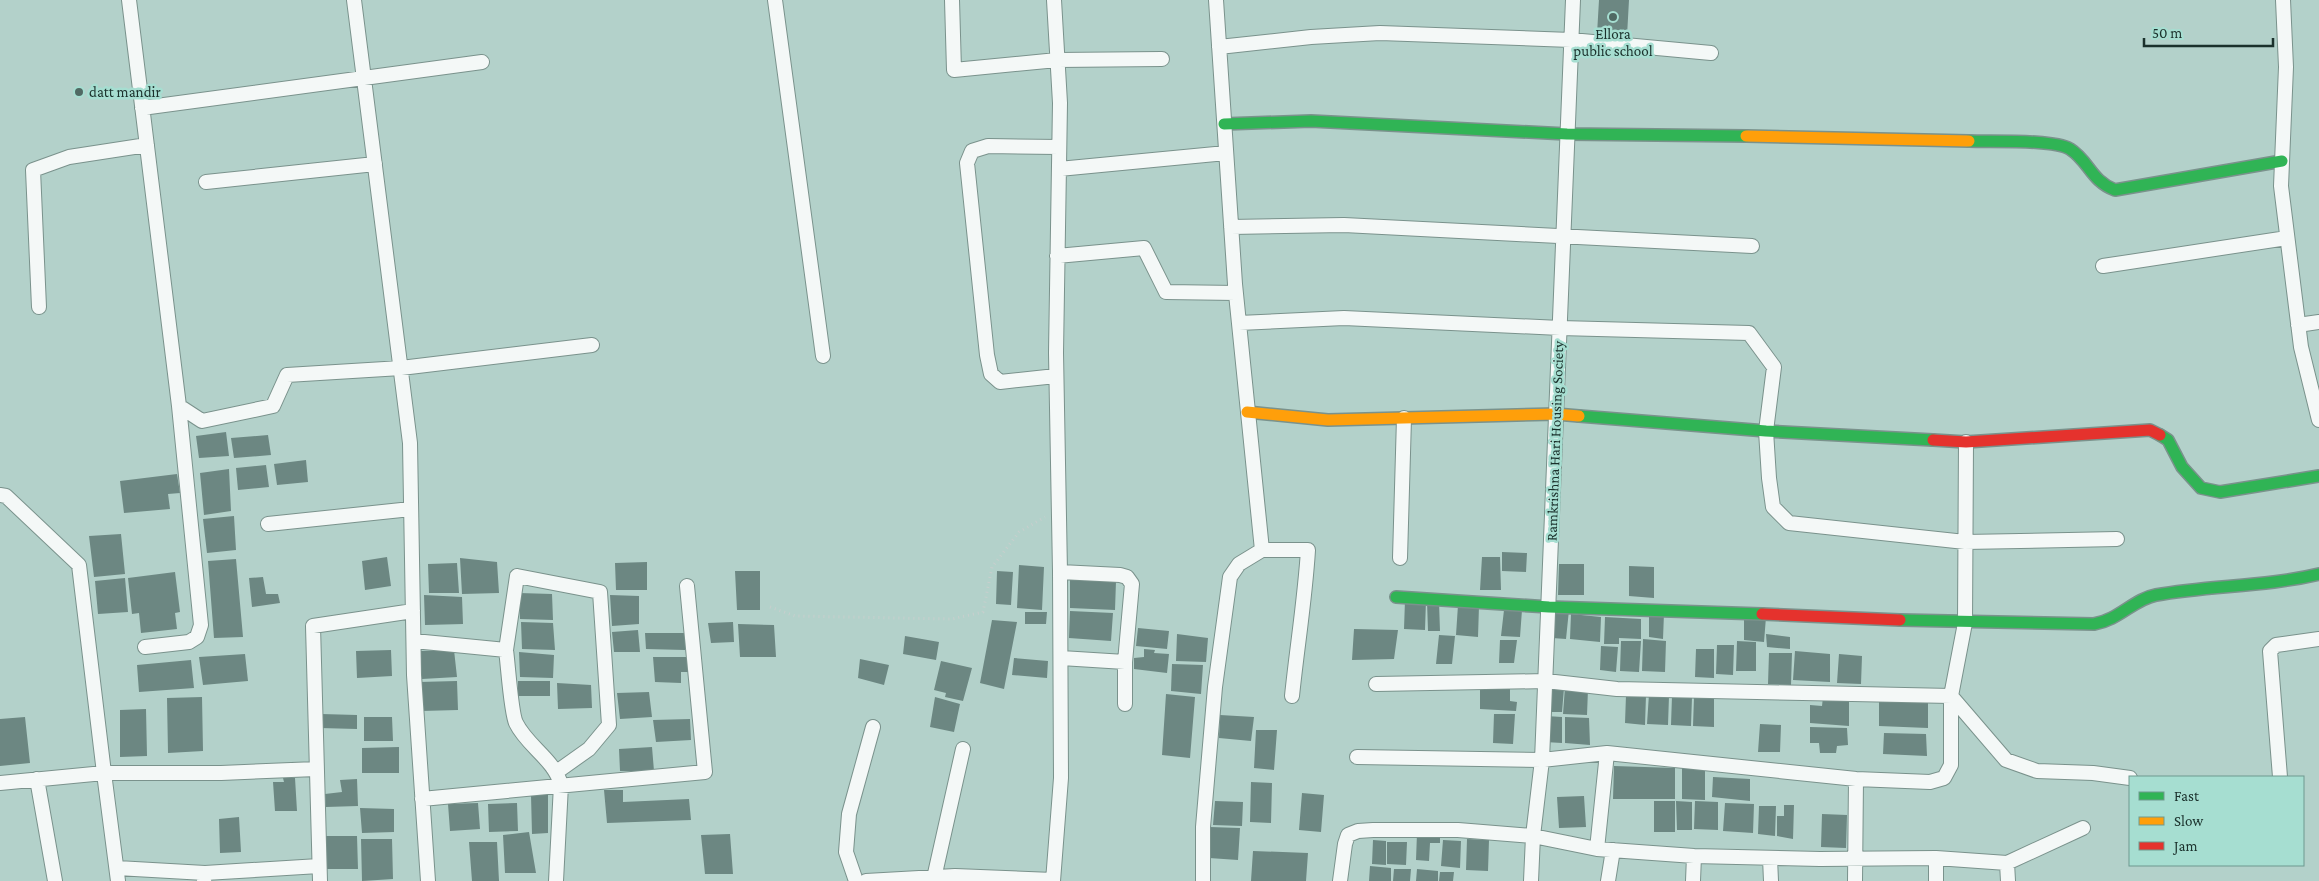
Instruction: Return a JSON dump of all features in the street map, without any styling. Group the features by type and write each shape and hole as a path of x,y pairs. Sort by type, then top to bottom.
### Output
{"street":[{"path":"129,0 179,406 201,625 197,637 188,642 145,647"},
{"path":"354,0 410,443 414,641 428,881"},
{"path":"775,0 823,356"},
{"path":"952,0 954,70 1057,60 1162,59"},
{"path":"866,881 955,876 1053,881 1061,778 1060,572 1056,376 1060,103 1054,0"},
{"path":"1216,0 1236,293 1262,550"},
{"name":"Ramkrishna Hari Housing Society","path":"1531,881 1533,836 1542,760 1546,681 1573,0"},
{"path":"2283,0 2286,67 2281,186 2301,347 2319,420"},
{"path":"1219,46 1380,32 1571,40 1711,53"},
{"path":"142,108 482,62"},
{"path":"1224,124 1311,121 1567,134 1836,138 2052,144 2070,149 2097,182 2103,187 2115,190 2282,161"},
{"path":"38,307 33,170 69,157 146,145"},
{"path":"1056,376 1000,382 991,374 987,355 967,163 972,151 988,146 1059,147"},
{"path":"1059,169 1226,152"},
{"path":"206,182 375,164"},
{"path":"1231,227 1344,224 1563,238 1752,246"},
{"path":"2103,266 2287,238"},
{"path":"1057,256 1144,248 1166,292 1236,293"},
{"path":"1239,323 1344,318 1560,328 1749,333 1774,367 1766,431 1773,507 1788,523 1965,542 2117,539"},
{"path":"2298,325 2319,322"},
{"path":"179,406 202,421 273,406 287,376 401,368 592,345"},
{"path":"1247,412 1328,420 1556,414 1766,431 1966,442 2150,430 2168,440 2182,467 2201,488 2220,492 2319,476"},
{"path":"1400,558 1404,418"},
{"path":"1357,757 1542,760 1607,753 1856,779 1930,782 1944,778 1951,765 1951,696 1965,622 1966,442"},
{"path":"0,495 6,496 79,565 118,875 205,877 319,866"},
{"path":"268,524 411,509"},
{"path":"1202,881 1203,827 1215,687 1230,577 1239,564 1262,550 1308,550 1305,600 1297,646 1292,696"},
{"path":"1060,572 1120,574 1127,577 1132,584 1125,662 1125,704"},
{"path":"1396,597 1549,607 1965,622 2105,623 2154,595 2286,582 2319,574"},
{"path":"556,881 560,778 589,749 609,724 600,592 517,576 506,650 515,722 560,778"},
{"path":"422,799 560,778 705,772 686,586"},
{"path":"320,881 314,626 413,611"},
{"path":"2280,776 2270,652 2276,645 2319,639"},
{"path":"414,641 506,650"},
{"path":"1061,658 1125,662"},
{"path":"1376,684 1546,681 1617,689 1951,696 2006,760 2037,771 2093,773 2129,778"},
{"path":"856,881 846,852 850,814 873,727"},
{"path":"934,878 963,749"},
{"path":"1597,849 1607,753"},
{"path":"0,783 104,773 221,773 316,769"},
{"path":"37,779 54,881"},
{"path":"1855,881 1856,779"},
{"path":"1340,881 1348,835 1358,831 1458,830 1533,836 1597,849 1694,856 1936,858 2007,862 2083,828"},
{"path":"1608,881 1613,850"},
{"path":"1693,881 1694,856"},
{"path":"1770,858 1771,881"},
{"path":"1936,858 1936,881"},
{"path":"2007,862 2008,881"}],"path":[{"path":"770,607 795,616 952,620 983,612 992,567 1002,553 1019,532 1059,510"}],"building":[{"name":"Ellora public school","path":"1599,0 1629,0 1627,36 1597,34"},
{"path":"226,432 229,456 199,458 196,436"},
{"path":"268,435 271,455 234,458 231,438"},
{"path":"306,460 308,482 277,485 274,464"},
{"path":"266,465 269,487 238,490 236,468"},
{"path":"229,469 231,511 204,515 200,473"},
{"path":"177,474 180,493 168,494 170,509 124,513 120,481"},
{"path":"234,516 236,550 207,553 203,519"},
{"path":"121,534 125,574 94,577 89,536"},
{"path":"1502,552 1527,553 1526,572 1502,571"},
{"path":"387,557 391,586 365,590 362,561"},
{"path":"1482,557 1500,557 1501,590 1480,590"},
{"path":"460,558 497,562 499,593 462,594"},
{"path":"236,559 243,637 214,638 208,561"},
{"path":"647,562 647,590 616,590 615,563"},
{"path":"457,563 459,593 429,593 428,564"},
{"path":"1559,564 1584,564 1584,595 1558,595"},
{"path":"1019,565 1044,567 1042,610 1017,608"},
{"path":"1629,566 1654,567 1654,598 1629,596"},
{"path":"735,571 760,571 760,610 737,610"},
{"path":"997,571 1013,572 1011,605 996,604"},
{"path":"175,572 180,612 175,613 177,629 141,633 139,613 132,614 128,578"},
{"path":"263,577 266,594 278,594 280,603 252,607 249,578"},
{"path":"125,578 128,612 98,614 95,581"},
{"path":"1070,579 1116,581 1115,610 1070,608"},
{"path":"519,593 552,594 553,620 520,619"},
{"path":"424,595 462,597 463,624 425,625"},
{"path":"610,595 639,596 639,624 612,626"},
{"path":"1405,600 1426,600 1425,630 1404,629"},
{"path":"1427,601 1439,602 1440,631 1428,631"},
{"path":"1458,605 1479,606 1478,637 1456,635"},
{"path":"1553,609 1569,610 1566,639 1552,638"},
{"path":"1504,610 1522,610 1520,637 1501,636"},
{"path":"1070,611 1113,613 1111,641 1069,638"},
{"path":"1025,612 1047,612 1046,624 1025,624"},
{"path":"1649,612 1664,613 1663,639 1649,637"},
{"path":"1571,614 1601,617 1600,642 1570,639"},
{"path":"1744,615 1766,617 1764,642 1744,640"},
{"path":"1605,617 1641,619 1641,639 1619,638 1619,644 1604,644"},
{"path":"992,620 1017,622 1004,689 980,683"},
{"path":"521,622 553,623 555,650 522,649"},
{"path":"733,622 734,642 711,643 708,623"},
{"path":"738,624 774,625 776,657 740,657"},
{"path":"1138,628 1169,631 1167,649 1136,646"},
{"path":"1354,629 1398,630 1394,659 1352,660"},
{"path":"638,630 640,652 614,652 612,632"},
{"path":"645,633 685,633 685,650 646,649"},
{"path":"1177,634 1208,638 1206,662 1176,661"},
{"path":"1766,634 1790,637 1790,649 1767,647"},
{"path":"1439,635 1455,636 1452,664 1436,664"},
{"path":"905,636 939,642 936,660 903,654"},
{"path":"1643,639 1666,641 1665,672 1642,671"},
{"path":"1500,640 1517,640 1514,663 1499,663"},
{"path":"1621,641 1641,641 1639,672 1620,671"},
{"path":"1737,641 1756,642 1756,671 1736,671"},
{"path":"1717,645 1734,645 1733,675 1716,674"},
{"path":"1601,646 1618,647 1616,672 1600,670"},
{"path":"1144,649 1155,650 1154,653 1169,654 1167,673 1134,669 1134,658 1144,657"},
{"path":"1696,649 1714,649 1714,678 1695,677"},
{"path":"391,650 392,676 357,678 356,651"},
{"path":"454,650 457,677 422,679 420,651"},
{"path":"1795,651 1830,654 1830,682 1793,680"},
{"path":"519,652 554,655 553,678 520,677"},
{"path":"1769,653 1792,653 1791,685 1768,684"},
{"path":"245,654 248,681 203,685 199,657"},
{"path":"1839,654 1862,656 1861,684 1837,683"},
{"path":"653,657 687,657 689,672 681,672 681,683 655,682"},
{"path":"1014,658 1048,661 1047,678 1012,675"},
{"path":"860,659 889,665 884,685 858,678"},
{"path":"191,660 194,688 139,692 137,665"},
{"path":"941,661 972,668 963,701 945,697 946,693 934,690"},
{"path":"1172,664 1203,665 1201,694 1171,691"},
{"path":"457,681 458,710 421,711 419,682"},
{"path":"518,681 550,681 550,696 518,696"},
{"path":"557,683 591,685 592,708 558,709"},
{"path":"1565,687 1588,689 1587,715 1563,714"},
{"path":"1548,688 1564,688 1562,712 1546,712"},
{"path":"1480,689 1510,689 1510,701 1517,702 1516,711 1480,709"},
{"path":"649,692 652,717 620,719 617,693"},
{"path":"1166,694 1195,697 1190,758 1162,755"},
{"path":"1649,694 1669,696 1668,725 1647,724"},
{"path":"1626,695 1646,695 1645,725 1625,723"},
{"path":"1672,696 1692,697 1691,726 1671,725"},
{"path":"202,697 203,751 168,753 167,698"},
{"path":"935,697 960,704 954,732 930,727"},
{"path":"1694,697 1714,698 1714,727 1693,726"},
{"path":"1823,697 1849,699 1849,726 1810,723 1810,705 1822,706"},
{"path":"1879,700 1928,701 1928,728 1879,726"},
{"path":"146,709 147,756 120,757 120,710"},
{"path":"321,714 357,715 357,729 320,728"},
{"path":"1494,714 1515,714 1513,744 1493,743"},
{"path":"1220,715 1254,717 1251,741 1219,738"},
{"path":"1546,716 1562,717 1562,743 1545,742"},
{"path":"25,717 30,763 0,766 0,719"},
{"path":"364,717 392,717 393,741 364,741"},
{"path":"1565,717 1589,718 1590,745 1565,743"},
{"path":"690,719 691,740 656,742 653,720"},
{"path":"1760,724 1781,725 1780,752 1758,752"},
{"path":"1810,727 1847,728 1848,745 1837,746 1836,753 1820,753 1819,743 1810,743"},
{"path":"1256,730 1277,730 1274,770 1254,768"},
{"path":"1884,733 1926,734 1927,756 1883,754"},
{"path":"399,747 399,773 362,773 362,748"},
{"path":"652,747 654,771 620,771 619,749"},
{"path":"1614,766 1675,768 1675,799 1613,799"},
{"path":"1682,768 1705,769 1705,800 1682,799"},
{"path":"1713,777 1750,779 1750,801 1712,797"},
{"path":"283,778 295,778 297,811 275,811 273,782 284,782"},
{"path":"357,779 358,806 326,807 325,794 342,792 340,780"},
{"path":"1251,782 1272,783 1271,823 1250,822"},
{"path":"604,790 623,790 623,802 689,799 691,820 607,823"},
{"path":"1302,793 1324,795 1321,832 1299,830"},
{"path":"548,794 548,833 532,834 531,795"},
{"path":"1584,796 1586,827 1559,828 1557,797"},
{"path":"1215,801 1243,802 1242,826 1213,825"},
{"path":"1654,801 1675,801 1675,832 1654,832"},
{"path":"1676,801 1692,802 1692,830 1677,830"},
{"path":"1695,801 1718,802 1718,830 1694,829"},
{"path":"478,803 480,829 450,831 448,804"},
{"path":"517,803 518,831 489,832 488,804"},
{"path":"1725,803 1754,804 1753,833 1723,831"},
{"path":"1784,805 1794,805 1793,839 1777,836 1777,816 1784,816"},
{"path":"1759,806 1776,806 1775,836 1758,834"},
{"path":"360,808 394,809 394,832 362,833"},
{"path":"1822,814 1847,815 1846,848 1821,847"},
{"path":"239,817 241,852 220,853 219,819"},
{"path":"1210,827 1240,828 1238,860 1209,858"},
{"path":"529,832 536,873 505,873 503,835"},
{"path":"1417,833 1440,833 1440,843 1430,843 1429,861 1416,860"},
{"path":"730,834 733,874 705,874 701,835"},
{"path":"322,836 357,836 358,869 324,869"},
{"path":"361,839 392,839 393,879 362,881"},
{"path":"1467,839 1489,840 1488,871 1466,870"},
{"path":"1373,840 1386,841 1386,865 1372,864"},
{"path":"1443,840 1461,841 1460,868 1441,866"},
{"path":"469,842 497,842 499,881 472,881"},
{"path":"1387,842 1407,842 1406,865 1387,864"},
{"path":"1253,851 1308,853 1306,881 1251,881"},
{"path":"1370,866 1391,868 1391,881 1369,881"},
{"path":"1394,869 1411,869 1410,881 1393,881"},
{"path":"1417,869 1438,871 1438,881 1416,881"},
{"path":"1440,872 1454,872 1453,881 1439,881"}],"traffic: fast":[{"path":"1224,124 1311,121 1567,134 1746,136"},
{"path":"1969,141 2036,142 2062,146 2070,149 2082,159 2095,176 2115,190 2282,161"},
{"path":"1579,416 1766,431 1933,440"},
{"path":"2160,435 2168,440 2182,467 2201,488 2220,492 2319,476"},
{"path":"1900,620 2094,624 2103,622 2148,597 2156,595 2278,581 2319,574"},
{"path":"1396,597 1549,607 1762,614"}],"traffic: slow":[{"path":"1746,136 1969,141"},
{"path":"1247,412 1328,420 1556,414 1579,416"}],"traffic: jam":[{"path":"1933,440 1966,442 2150,430 2160,435"},
{"path":"1762,614 1900,620"}],"place":[{"name":"Ellora public school","path":"1613,17"},
{"name":"datt mandir","path":"79,92"}]}
